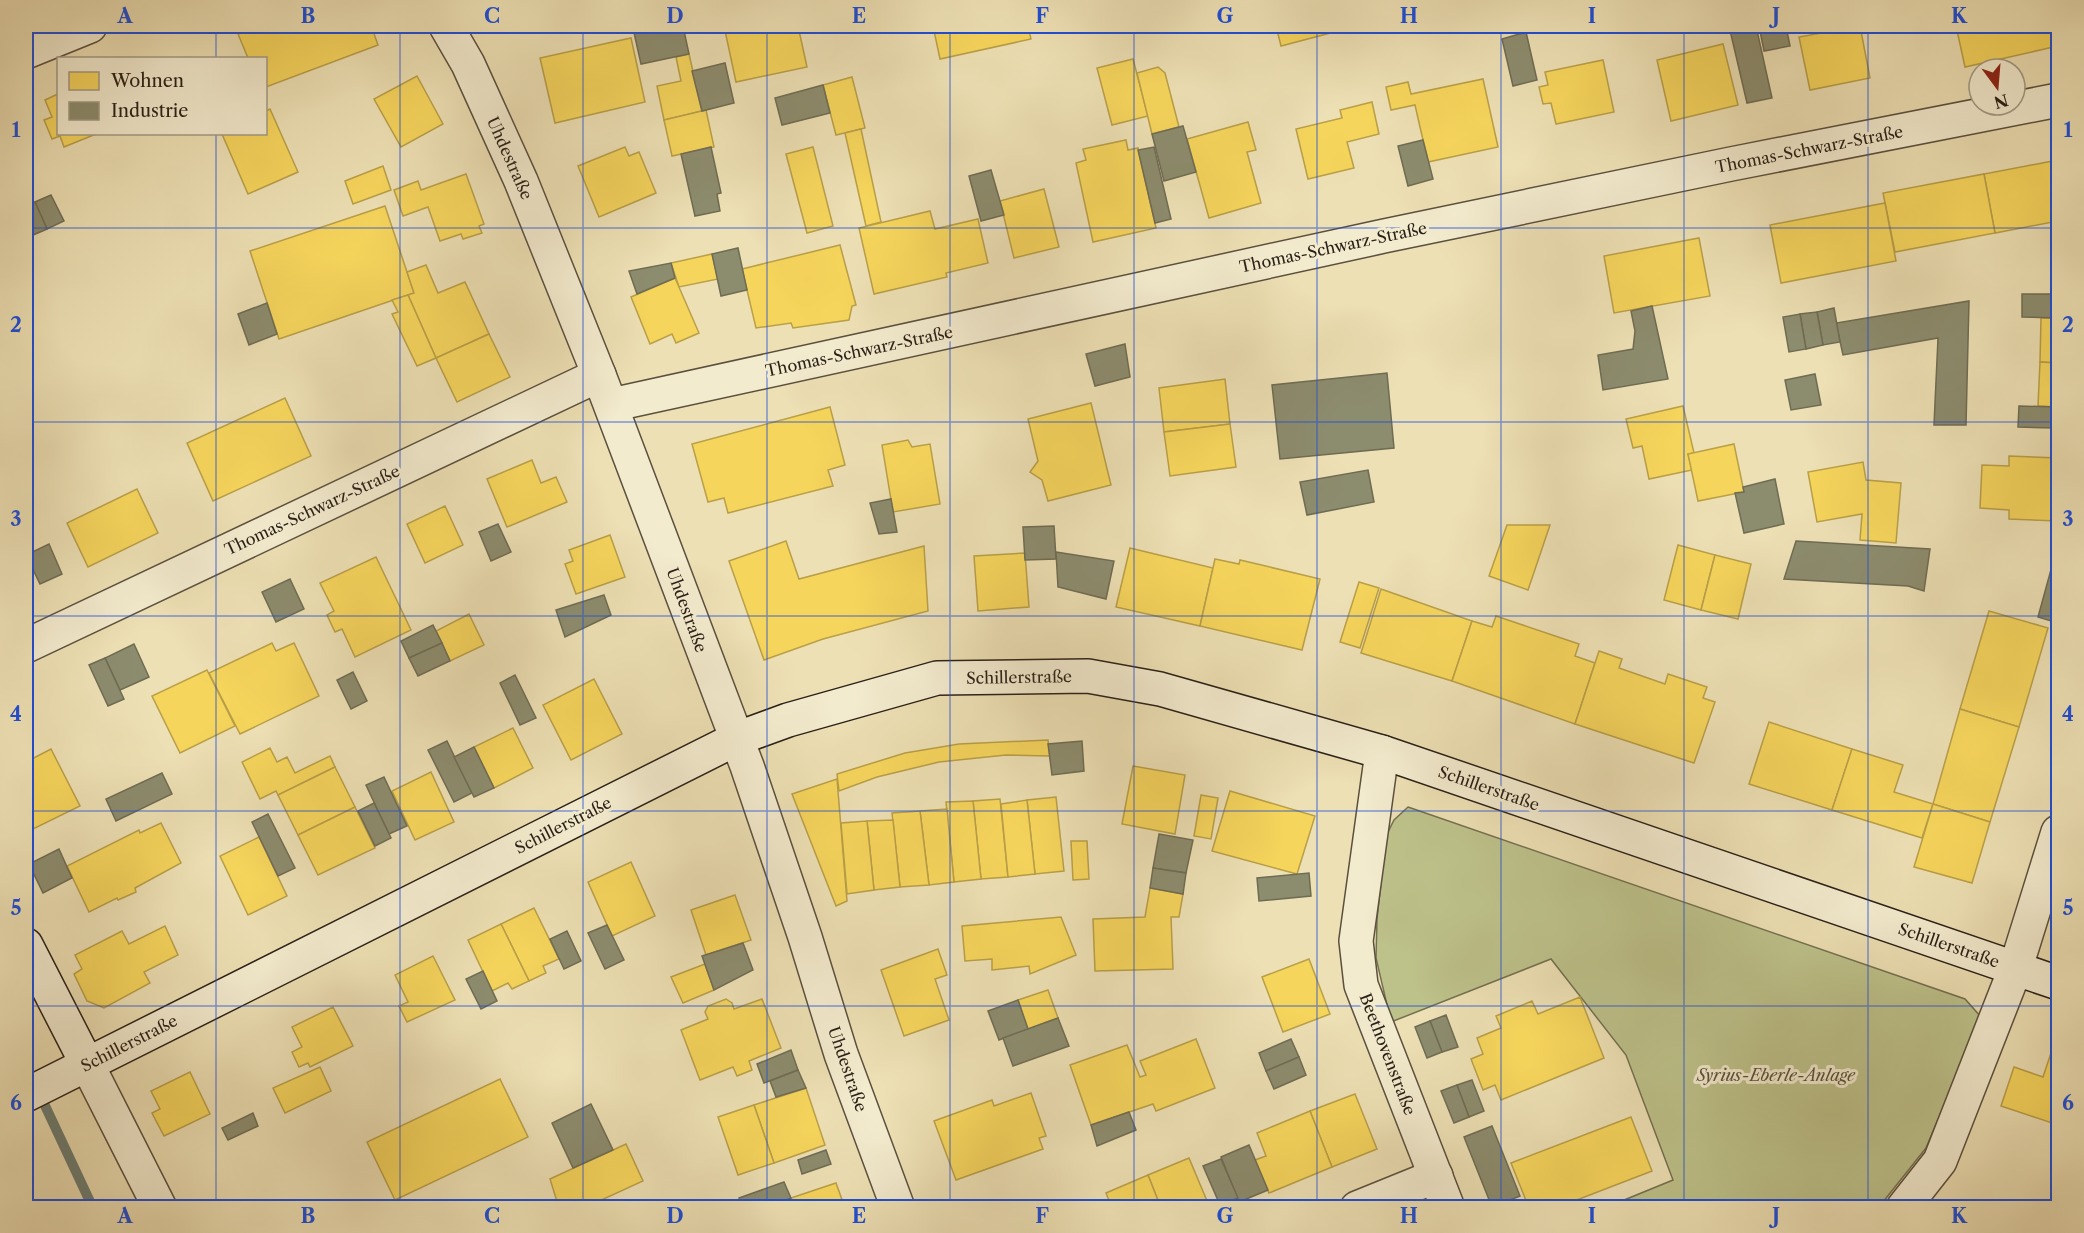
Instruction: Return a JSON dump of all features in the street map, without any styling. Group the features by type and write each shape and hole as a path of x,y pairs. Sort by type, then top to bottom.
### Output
{"street":[{"path":"26,52 90,26"},
{"name":"Uhdestraße","path":"446,26 468,64 529,200 599,375 736,739 804,937 841,1054 898,1208"},
{"name":"Thomas-Schwarz-Straße","path":"610,405 1384,236 1731,164 2058,100"},
{"name":"Thomas-Schwarz-Straße","path":"26,646 599,375"},
{"name":"Schillerstraße","path":"26,1095 736,739 788,720 937,678 1088,676 1160,688 1382,752 2058,983"},
{"name":"Beethovenstraße","path":"1382,752 1356,941 1361,985 1448,1208"},
{"path":"1903,1208 1940,1161 2016,968 2058,832"},
{"path":"26,945 74,1071 160,1208"},
{"path":"1357,1208 1436,1176"}],"green space":[{"name":"Syrius-Eberle-Anlage","path":"1408,807 1965,999 1981,1017 1926,1148 1879,1207 1607,1207 1673,1180 1626,1055 1551,959 1391,1022 1376,958 1377,919 1386,836 1394,820"}],"building: Wohnen":[{"path":"259,26 378,26 372,28 378,45 267,87 267,57 248,57 238,34"},
{"path":"724,26 798,26 807,67 736,82"},
{"path":"933,26 1028,26 1031,39 940,59"},
{"path":"1276,26 1357,26 1281,46"},
{"path":"1860,26 1870,78 1810,90 1799,37"},
{"path":"1956,26 2058,26 2058,46 2009,57 1967,57 1967,67 1965,67"},
{"path":"631,38 645,102 555,123 540,58"},
{"path":"1723,44 1738,105 1671,121 1657,60"},
{"path":"689,54 702,111 664,120 657,86 681,81 676,57"},
{"path":"1133,59 1148,116 1112,125 1097,68"},
{"path":"1603,60 1614,112 1556,124 1551,103 1543,104 1539,87 1548,85 1545,72"},
{"path":"1158,67 1165,73 1179,127 1152,134 1137,73"},
{"path":"417,76 443,124 401,147 374,99"},
{"path":"852,77 865,128 836,135 823,85"},
{"path":"1483,79 1498,147 1428,162 1415,105 1391,110 1386,87 1408,82 1411,94"},
{"path":"57,94 57,135 94,135 64,147 60,136 52,139 44,120 52,117 45,100"},
{"path":"1372,102 1379,134 1347,142 1354,168 1308,179 1296,129 1342,118 1340,110"},
{"path":"270,109 298,172 248,194 222,135 267,135 267,110"},
{"path":"706,110 714,147 672,156 664,120"},
{"path":"1248,122 1256,150 1247,152 1261,203 1209,218 1187,139"},
{"path":"861,129 881,222 866,226 845,133"},
{"path":"1126,140 1128,150 1138,148 1156,228 1093,242 1076,163 1086,160 1083,149"},
{"path":"625,147 629,156 639,152 656,193 599,217 578,166"},
{"path":"813,147 833,226 807,233 786,154"},
{"path":"2058,160 2058,221 1995,233 1984,174"},
{"path":"383,166 391,190 353,204 345,181"},
{"path":"466,174 484,224 479,226 482,233 463,239 461,234 440,241 428,207 403,216 394,190 418,181 421,190"},
{"path":"1984,174 1995,233 1895,252 1883,193"},
{"path":"1044,189 1059,247 1014,258 1000,201"},
{"path":"1885,203 1896,261 1781,283 1770,225"},
{"path":"385,206 414,293 279,339 250,251"},
{"path":"930,211 935,229 978,219 988,263 946,273 947,277 874,294 859,228"},
{"path":"1699,238 1710,296 1614,313 1604,256"},
{"path":"840,245 856,305 852,306 849,320 793,328 791,323 756,328 742,269"},
{"path":"712,254 718,279 679,287 671,263"},
{"path":"426,265 438,293 465,282 489,334 436,358 408,295 414,293 407,272"},
{"path":"675,278 699,333 676,343 672,334 650,344 631,297"},
{"path":"408,295 436,358 417,366 392,314 398,312 392,300"},
{"path":"2041,318 2058,318 2058,363 2040,362"},
{"path":"489,334 510,377 457,402 436,358"},
{"path":"2040,362 2058,363 2058,407 2038,406"},
{"path":"1225,379 1230,424 1164,432 1159,388"},
{"path":"285,398 311,456 213,501 187,443"},
{"path":"1091,403 1111,485 1048,501 1042,480 1030,472 1038,461 1028,419"},
{"path":"1683,406 1694,453 1688,454 1692,470 1649,479 1642,446 1633,448 1626,419"},
{"path":"830,407 845,465 828,470 833,486 728,513 724,498 708,502 692,444"},
{"path":"1230,424 1236,467 1170,476 1164,432"},
{"path":"908,440 912,447 930,444 940,504 893,512 882,445"},
{"path":"1734,444 1744,492 1698,501 1688,454"},
{"path":"2009,456 2058,458 2058,521 2009,519 2009,510 1980,508 1982,465 2009,466"},
{"path":"532,460 541,483 556,477 567,502 507,527 487,479"},
{"path":"1863,462 1866,480 1901,483 1896,543 1860,540 1862,514 1817,522 1808,472"},
{"path":"137,489 158,533 88,567 67,523"},
{"path":"445,506 463,545 425,563 407,524"},
{"path":"1507,525 1550,525 1528,590 1489,576"},
{"path":"610,535 625,577 576,594 565,564 573,561 569,550"},
{"path":"786,541 799,579 924,546 928,611 823,639 764,660 729,561"},
{"path":"1678,545 1715,555 1701,610 1664,600"},
{"path":"1130,548 1213,568 1200,626 1116,607"},
{"path":"1025,553 1029,607 978,611 974,556"},
{"path":"1715,555 1751,564 1738,619 1701,610"},
{"path":"376,557 411,630 355,657 342,629 335,632 327,615 334,611 320,583"},
{"path":"1215,559 1239,564 1240,560 1320,579 1302,650 1200,626"},
{"path":"1359,582 1379,588 1360,648 1340,642"},
{"path":"1381,589 1472,621 1452,681 1361,653"},
{"path":"1989,611 2048,628 2019,727 1960,709"},
{"path":"469,614 484,645 450,661 436,631"},
{"path":"1496,616 1579,644 1575,656 1595,663 1575,724 1452,681 1472,621 1492,627"},
{"path":"272,643 276,651 294,643 319,696 240,734 209,673"},
{"path":"1599,651 1622,659 1619,668 1665,684 1668,674 1707,687 1703,698 1715,702 1694,763 1575,724"},
{"path":"207,670 235,726 180,753 152,696"},
{"path":"594,679 622,734 571,760 543,705"},
{"path":"1960,709 2019,727 1990,822 1933,804"},
{"path":"1769,722 1852,749 1832,810 1749,784"},
{"path":"513,728 533,768 494,788 474,747"},
{"path":"1048,740 1050,756 1006,755 939,762 877,777 839,791 837,774 905,753 959,744"},
{"path":"270,748 277,762 287,757 295,773 330,756 335,767 278,795 276,791 260,799 242,762"},
{"path":"51,749 80,806 29,831 26,824 26,762"},
{"path":"1852,749 1903,765 1894,792 1933,804 1922,838 1832,810"},
{"path":"1133,766 1185,775 1175,834 1122,824"},
{"path":"335,767 355,807 298,835 278,795"},
{"path":"431,772 454,822 415,840 392,791"},
{"path":"837,779 847,901 836,906 792,794"},
{"path":"1230,791 1315,816 1297,874 1212,851"},
{"path":"1201,795 1218,798 1211,839 1194,836"},
{"path":"1056,797 1064,871 1035,874 1027,800"},
{"path":"1000,799 1008,877 981,879 973,801"},
{"path":"1027,800 1035,874 1008,877 1001,804"},
{"path":"973,801 981,879 954,882 946,802"},
{"path":"1933,804 1990,822 1972,883 1914,867"},
{"path":"355,807 375,848 318,875 298,835"},
{"path":"947,809 954,882 929,885 920,811"},
{"path":"920,811 929,885 900,887 892,813"},
{"path":"893,820 900,887 874,890 867,821"},
{"path":"867,821 874,890 847,894 841,823"},
{"path":"161,823 181,863 135,888 136,892 118,900 117,898 89,912 67,866 139,830 140,833"},
{"path":"259,837 287,896 248,915 220,856"},
{"path":"1071,841 1087,841 1089,879 1073,880"},
{"path":"631,862 655,916 612,936 588,882"},
{"path":"1150,888 1183,894 1179,917 1171,917 1173,969 1095,971 1093,919 1145,917"},
{"path":"735,895 751,940 706,955 691,910"},
{"path":"534,908 559,959 543,966 546,973 529,981 501,924"},
{"path":"1061,917 1076,955 1030,974 1029,966 992,970 992,959 965,961 962,926"},
{"path":"501,924 529,981 512,989 508,983 492,991 468,940"},
{"path":"165,926 178,955 144,972 150,983 104,1008 87,1001 74,974 82,969 75,955 122,931 129,944"},
{"path":"938,949 947,975 935,979 949,1020 904,1036 881,970"},
{"path":"433,956 455,1000 407,1022 399,1006 408,1002 395,975"},
{"path":"1309,959 1330,1014 1283,1032 1262,977"},
{"path":"705,964 714,990 683,1003 671,977"},
{"path":"1048,990 1058,1018 1028,1029 1018,1000"},
{"path":"1580,997 1604,1058 1501,1100 1495,1085 1483,1090 1471,1059 1483,1054 1477,1038 1501,1028 1496,1016 1532,1001 1538,1014"},
{"path":"726,999 732,1003 734,1009 762,999 781,1048 749,1061 752,1070 737,1076 733,1067 700,1080 681,1030 708,1019 705,1012 708,1006"},
{"path":"333,1007 353,1046 310,1067 308,1063 299,1067 292,1052 302,1047 292,1027"},
{"path":"1196,1039 1215,1088 1156,1111 1153,1104 1091,1125 1070,1065 1127,1045 1140,1077 1146,1075 1140,1061"},
{"path":"2054,1044 2058,1045 2058,1125 2001,1106 2014,1067 2043,1077"},
{"path":"320,1067 331,1091 285,1113 273,1088"},
{"path":"190,1072 210,1114 164,1136 152,1113 160,1109 151,1091"},
{"path":"500,1079 528,1137 395,1200 367,1142"},
{"path":"806,1088 825,1145 774,1163 754,1105"},
{"path":"1031,1093 1046,1136 1039,1138 1043,1149 956,1180 934,1121 992,1100 994,1106"},
{"path":"1355,1094 1377,1149 1332,1167 1310,1111"},
{"path":"754,1105 774,1163 738,1175 718,1117"},
{"path":"1310,1111 1332,1167 1269,1193 1255,1160 1266,1156 1257,1133"},
{"path":"1631,1117 1652,1171 1556,1208 1529,1208 1511,1163"},
{"path":"626,1144 643,1181 584,1208 559,1208 550,1179"},
{"path":"1189,1158 1210,1208 1161,1208 1148,1175"},
{"path":"1148,1175 1161,1208 1112,1208 1106,1193"},
{"path":"836,1183 845,1208 794,1208 791,1198"}],"building: Industrie":[{"path":"683,26 689,54 641,64 633,28"},
{"path":"1729,26 1756,26 1772,98 1747,103"},
{"path":"1759,26 1786,26 1790,46 1764,51"},
{"path":"1526,32 1537,80 1513,86 1502,39"},
{"path":"725,63 734,103 702,111 692,71"},
{"path":"823,85 830,113 782,125 775,98"},
{"path":"1183,126 1196,172 1164,181 1152,134"},
{"path":"1423,140 1433,179 1408,186 1398,146"},
{"path":"711,147 721,193 717,194 720,211 695,216 681,154"},
{"path":"1154,147 1171,219 1155,223 1138,150"},
{"path":"991,170 1004,215 981,221 969,176"},
{"path":"51,195 64,221 47,229 35,202"},
{"path":"35,202 47,229 26,238 26,206"},
{"path":"738,248 747,290 721,296 712,254"},
{"path":"671,263 675,278 637,294 629,271"},
{"path":"2022,294 2058,294 2058,318 2022,317"},
{"path":"1969,301 1966,425 1934,425 1938,338 1843,355 1836,323"},
{"path":"267,303 277,334 249,345 238,314"},
{"path":"1652,306 1668,379 1603,390 1598,355 1633,349 1635,331 1631,311"},
{"path":"1834,308 1840,342 1823,345 1817,312"},
{"path":"1817,312 1823,345 1806,349 1800,314"},
{"path":"1800,314 1806,349 1789,352 1783,317"},
{"path":"1125,344 1130,377 1095,386 1086,354"},
{"path":"1387,373 1394,448 1280,459 1272,385"},
{"path":"1815,374 1821,405 1791,410 1785,380"},
{"path":"2019,406 2056,407 2055,428 2018,427"},
{"path":"1368,470 1374,502 1307,515 1300,482"},
{"path":"1775,479 1784,524 1744,533 1735,493 1744,492 1743,487"},
{"path":"891,499 897,532 879,534 870,503"},
{"path":"498,524 511,552 491,561 479,532"},
{"path":"1054,526 1056,559 1025,560 1023,527"},
{"path":"1796,541 1930,549 1924,591 1908,586 1784,579"},
{"path":"49,544 62,574 40,584 26,555"},
{"path":"1056,552 1114,561 1106,599 1058,587"},
{"path":"2055,555 2058,556 2058,623 2038,617"},
{"path":"290,579 304,609 276,622 262,592"},
{"path":"604,595 611,615 565,637 556,610"},
{"path":"433,625 442,643 409,658 401,641"},
{"path":"442,643 450,661 418,676 409,658"},
{"path":"134,644 149,677 120,690 105,658"},
{"path":"105,658 124,699 108,706 89,665"},
{"path":"353,672 367,701 351,709 337,680"},
{"path":"515,675 536,718 520,725 500,683"},
{"path":"447,741 472,793 454,802 428,750"},
{"path":"1082,741 1084,771 1052,775 1048,744"},
{"path":"474,747 494,788 474,797 454,757"},
{"path":"162,773 172,794 116,821 106,799"},
{"path":"384,777 407,826 389,834 366,785"},
{"path":"374,803 391,838 375,846 358,811"},
{"path":"268,814 295,868 278,876 252,822"},
{"path":"1159,834 1193,840 1186,873 1153,868"},
{"path":"59,849 72,878 43,893 29,864"},
{"path":"1153,868 1186,873 1183,894 1150,888"},
{"path":"1309,873 1311,896 1259,901 1257,878"},
{"path":"607,925 624,960 605,969 588,933"},
{"path":"567,931 581,961 564,969 550,939"},
{"path":"743,943 753,970 714,990 702,956"},
{"path":"483,971 497,1001 481,1009 466,979"},
{"path":"1018,1000 1028,1029 999,1040 988,1011"},
{"path":"1446,1015 1458,1047 1442,1052 1430,1021"},
{"path":"1058,1018 1069,1046 1013,1066 1003,1038"},
{"path":"1430,1021 1442,1052 1427,1058 1415,1027"},
{"path":"1291,1039 1299,1057 1266,1071 1259,1053"},
{"path":"791,1050 798,1070 764,1083 757,1064"},
{"path":"1299,1057 1306,1075 1274,1089 1266,1071"},
{"path":"798,1070 806,1088 776,1097 770,1081"},
{"path":"1472,1080 1484,1111 1469,1117 1457,1085"},
{"path":"1457,1085 1469,1117 1454,1123 1441,1091"},
{"path":"591,1104 613,1150 573,1168 552,1123"},
{"path":"1129,1112 1136,1130 1097,1146 1091,1125"},
{"path":"253,1113 258,1126 228,1140 222,1128"},
{"path":"1492,1126 1520,1196 1492,1207 1464,1137"},
{"path":"1249,1145 1268,1190 1239,1202 1221,1157"},
{"path":"826,1150 831,1164 802,1174 798,1160"},
{"path":"1221,1159 1238,1198 1220,1205 1203,1166"},
{"path":"784,1182 791,1198 768,1208 742,1208 739,1198"}],"waterway":[{"path":"26,1065 93,1208"}]}
